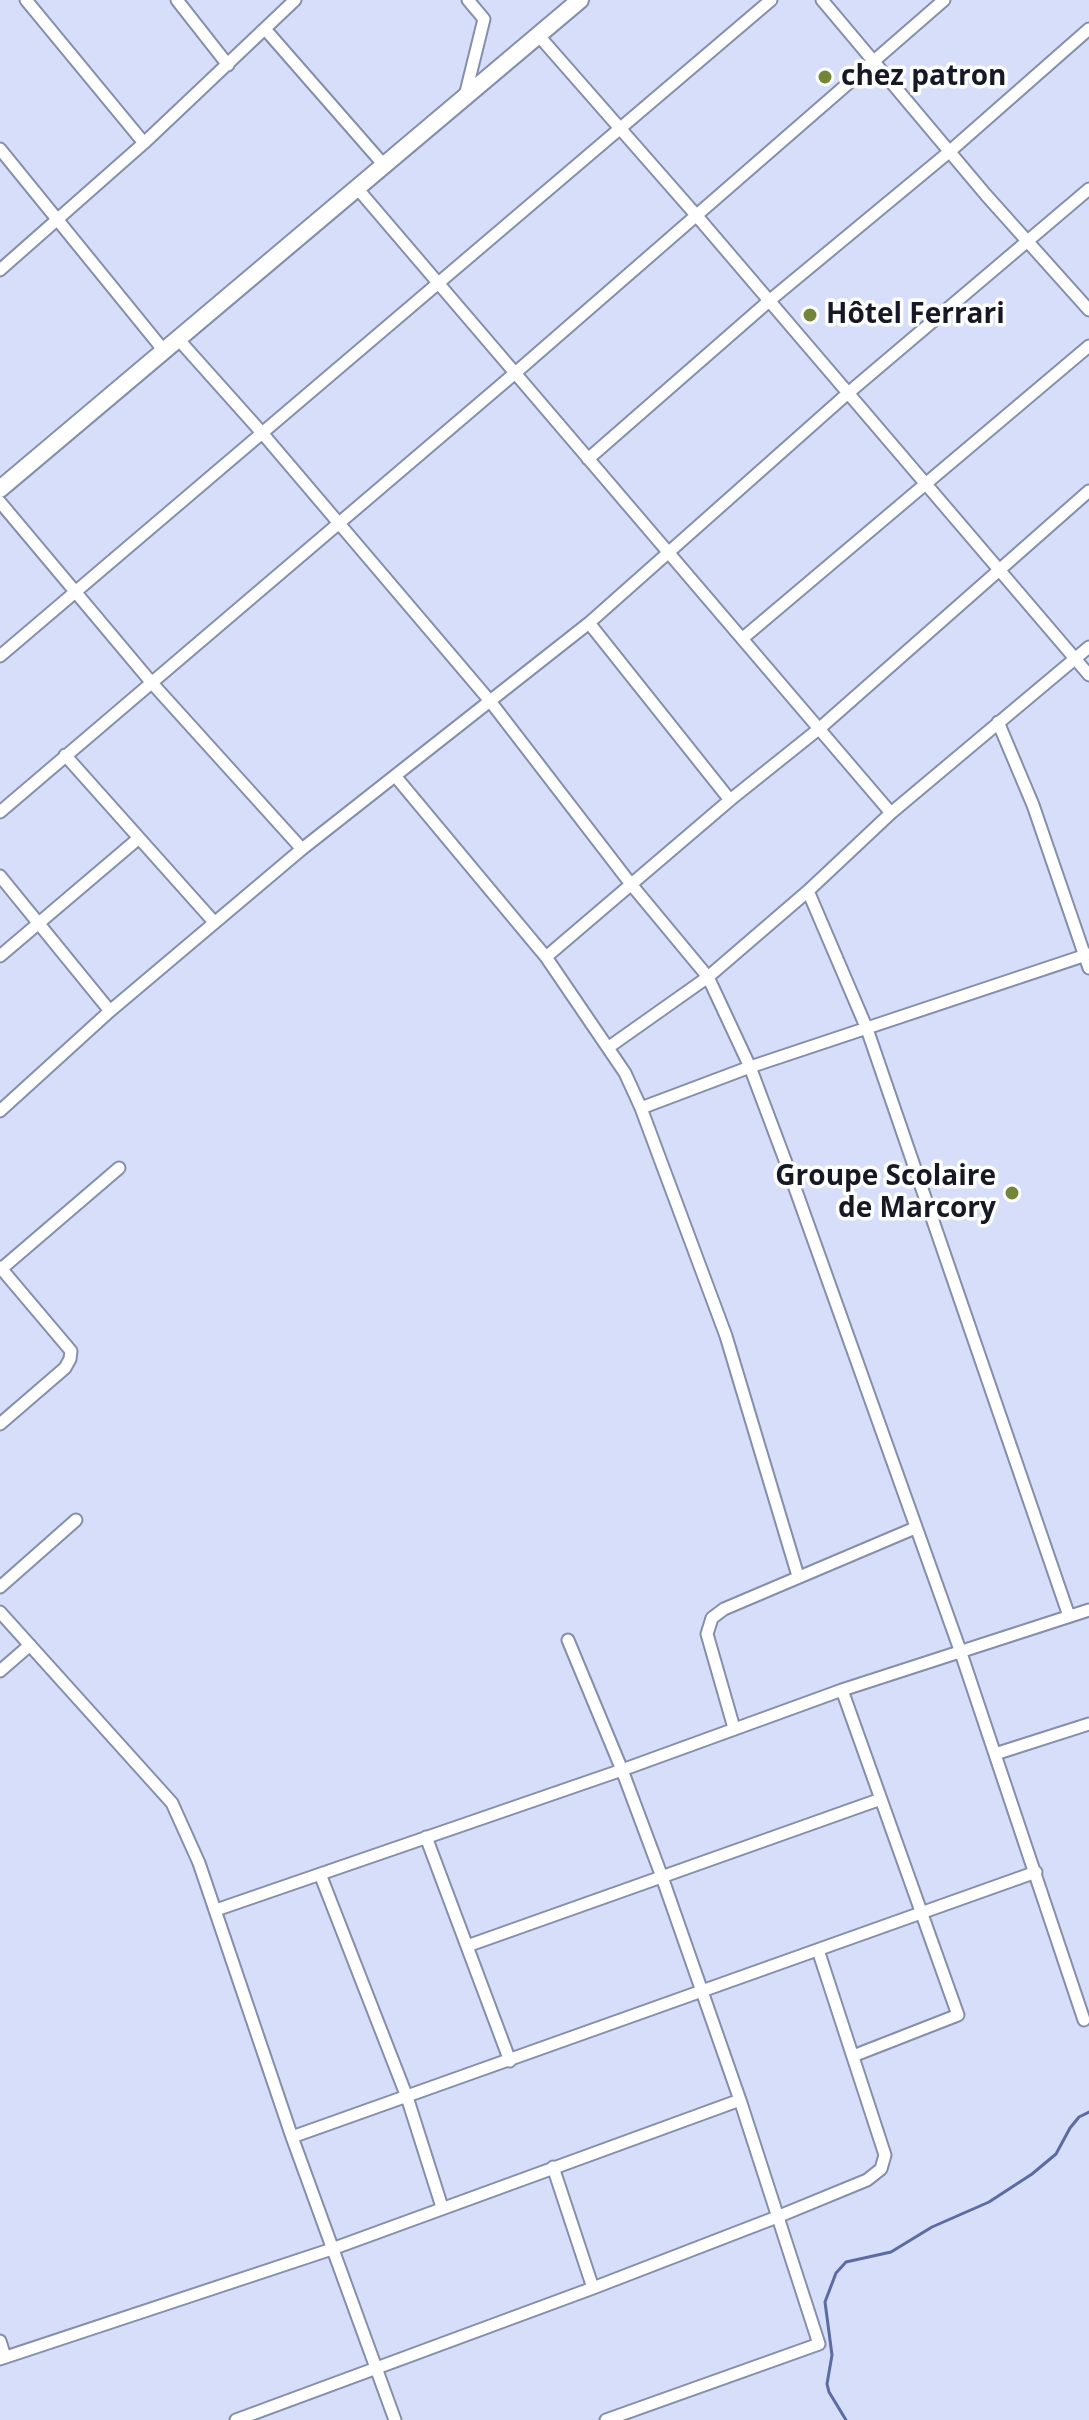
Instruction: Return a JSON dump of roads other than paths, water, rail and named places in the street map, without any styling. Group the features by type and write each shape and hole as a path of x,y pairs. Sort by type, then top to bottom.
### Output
{"street":[{"path":"26,0 144,143"},
{"path":"177,0 228,65"},
{"path":"0,270 144,143 295,0"},
{"path":"465,97 484,19 468,0"},
{"path":"0,489 580,0"},
{"path":"0,656 771,0"},
{"path":"822,0 949,152 1089,310"},
{"path":"0,812 514,374 944,0"},
{"path":"265,29 383,164"},
{"path":"588,459 1089,29"},
{"path":"539,36 1089,675"},
{"path":"0,149 165,352"},
{"path":"357,188 891,813"},
{"path":"0,1111 110,1011 302,849 589,623 847,394 1089,189"},
{"path":"179,340 490,701 630,883 708,977 750,1067 960,1650 1084,2020"},
{"path":"743,638 1089,346"},
{"path":"546,957 630,883 820,728 1089,491"},
{"path":"0,502 151,682 302,849"},
{"path":"589,623 730,800"},
{"path":"609,1047 708,977 808,891 891,813 1089,647"},
{"path":"998,722 1033,805 1089,968"},
{"path":"65,755 214,922"},
{"path":"396,777 546,957 625,1073 726,1336 798,1576"},
{"path":"0,956 139,838"},
{"path":"0,876 110,1011"},
{"path":"808,891 867,1029 1069,1616"},
{"path":"641,1108 750,1067 1087,955"},
{"path":"0,1424 65,1368 71,1351 0,1269 119,1168"},
{"path":"0,1587 76,1520"},
{"path":"734,1728 707,1634 712,1618 724,1609 798,1576 915,1528"},
{"path":"216,1910 622,1770 842,1690 1089,1610"},
{"path":"0,1612 172,1803 216,1910 292,2137 395,2420"},
{"path":"568,1640 662,1877 740,2100 819,2344 606,2420"},
{"path":"0,1671 30,1645"},
{"path":"842,1690 958,2015 853,2056"},
{"path":"995,1754 1089,1724"},
{"path":"467,1946 881,1799"},
{"path":"426,1837 510,2061"},
{"path":"292,2137 1036,1872"},
{"path":"320,1874 407,2097 442,2207"},
{"path":"236,2420 777,2217 867,2180 881,2169 885,2155 818,1950"},
{"path":"0,2341 3,2358 332,2249 740,2100"},
{"path":"553,2167 593,2288"}],"waterway":[{"path":"846,2420 827,2384 832,2355 825,2302 836,2273 846,2262 891,2252 932,2227 989,2202 1056,2154 1070,2128 1079,2117 1089,2112"}],"place":[{"name":"chez patron","path":"825,77"},
{"name":"Hôtel Ferrari","path":"810,315"},
{"name":"Groupe Scolaire de Marcory","path":"1012,1193"}]}
